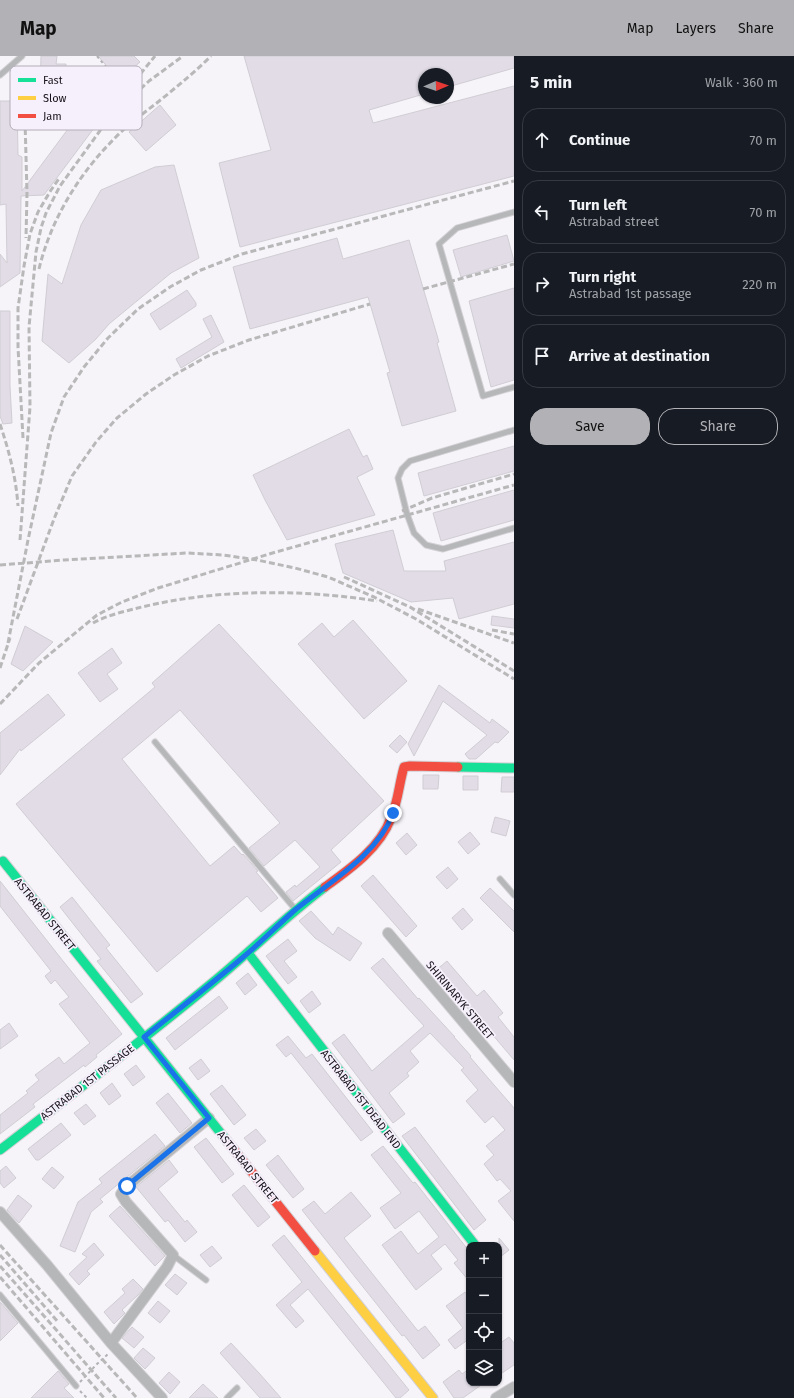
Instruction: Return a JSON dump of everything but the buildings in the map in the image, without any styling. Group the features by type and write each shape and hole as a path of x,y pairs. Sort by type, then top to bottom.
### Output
{"street":[{"name":"ASTRABAD 1ST PASSAGE","path":"0,1150 248,953 295,910 337,878 370,849 384,833 393,813 404,767 514,768"},
{"name":"ASTRABAD STREET","path":"3,861 432,1398"},
{"name":"SHIRINARYK STREET","path":"388,933 514,1082"},
{"name":"ASTRABAD 1ST DEAD END","path":"248,953 473,1242"},
{"path":"112,1345 167,1267 173,1254 126,1202 121,1194 127,1186 209,1118"},
{"path":"0,1212 47,1265 112,1345 162,1398"},
{"path":"496,1398 514,1387"}],"lane":[{"path":"0,74 22,56"},
{"path":"514,212 457,228 439,244 483,396 514,387"},
{"path":"514,430 410,461 402,469 398,478 407,514 414,533 426,545 443,549 514,528"},
{"path":"155,742 295,910"},
{"path":"500,879 514,895"},
{"path":"173,1254 206,1280"},
{"path":"0,1295 78,1384"},
{"path":"227,1398 238,1388"}],"path":[{"path":"97,56 105,66"},
{"path":"78,1384 108,1355 112,1345"}],"railway":[{"path":"142,72 155,56"},
{"path":"142,88 183,56"},
{"path":"142,114 182,83 211,56"},
{"path":"25,130 27,193 26,238"},
{"path":"20,540 30,407 29,327 36,252 46,213 60,186 100,130"},
{"path":"39,269 44,250 68,198 89,167 124,130"},
{"path":"23,438 18,347 18,308 30,234 38,212 60,177"},
{"path":"8,643 51,433 64,397 84,367 108,338 138,309 170,287 201,270 242,254 514,181"},
{"path":"423,289 514,264"},
{"path":"17,619 54,519 72,476 96,442 117,418 146,394 174,375 208,356 249,340 370,304"},
{"path":"0,424 12,464 18,506"},
{"path":"402,511 432,498 514,474"},
{"path":"0,704 39,663 97,615 122,602 158,588 276,552 514,485"},
{"path":"0,565 187,553 223,555 295,568 328,577 374,597 416,619 514,679"},
{"path":"344,577 410,607 514,671"},
{"path":"93,623 110,615 170,601 229,594 319,594 377,601"},
{"path":"418,609 514,643"},
{"path":"492,630 514,634"},
{"path":"0,668 10,638"},
{"path":"0,1245 137,1398"},
{"path":"0,1255 58,1322"},
{"path":"0,1266 116,1398"},
{"path":"0,1277 104,1398"}],"traffic: fast":[{"path":"458,767 514,768"},
{"path":"3,861 227,1141"},
{"path":"0,1150 186,1004 325,887"},
{"path":"248,953 473,1242"}],"traffic: slow":[{"path":"315,1251 433,1398"}],"traffic: jam":[{"path":"325,887 354,865 380,839 393,812 404,767 458,767"},
{"path":"227,1141 315,1251"}],"route":[{"path":"127,1186 209,1118 144,1037 248,953 295,910 337,878 370,849 384,833 390,823 393,813"}]}
